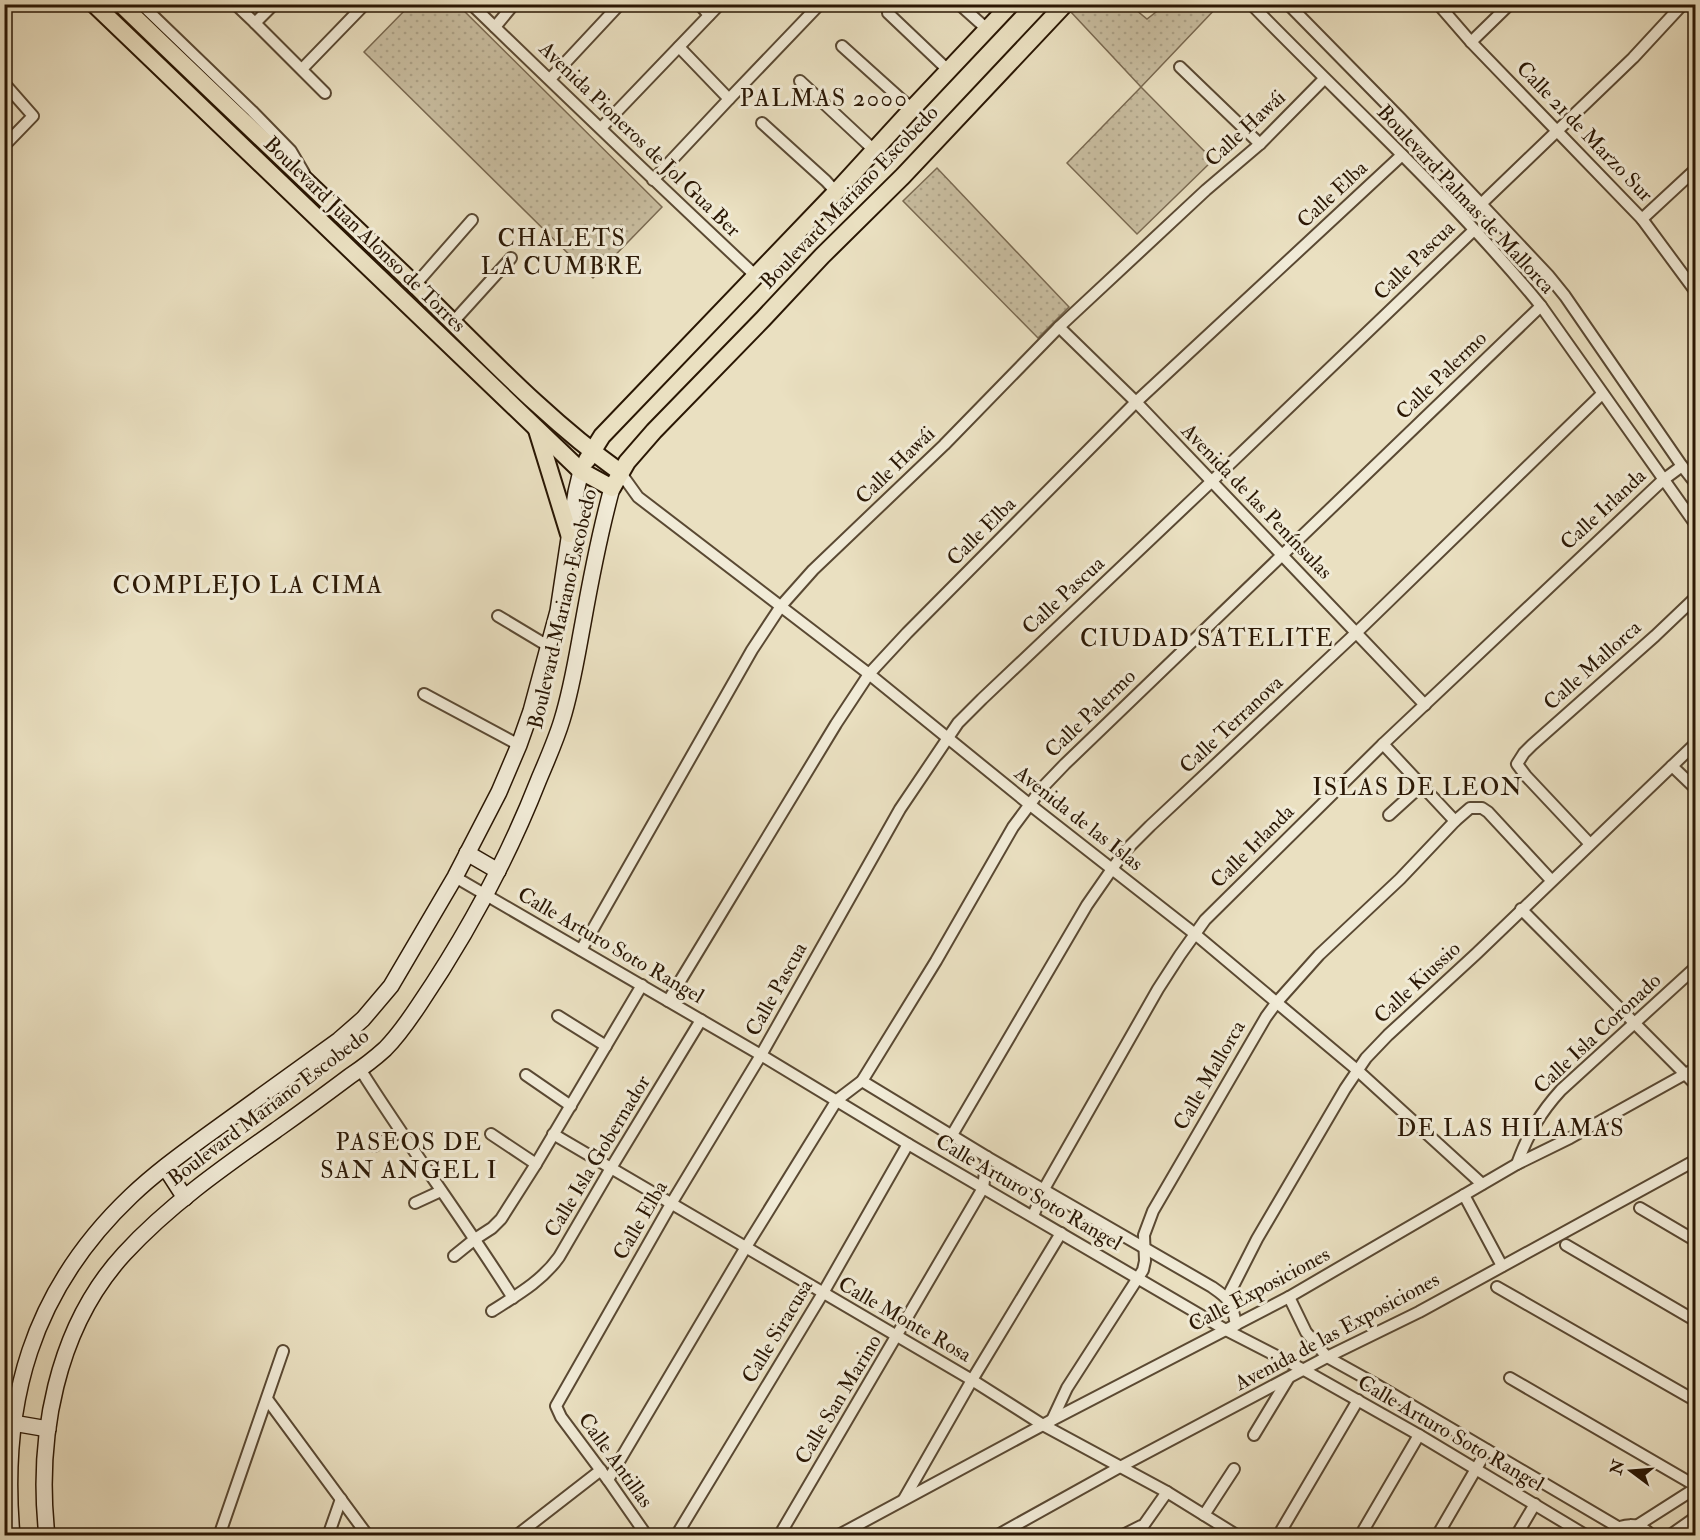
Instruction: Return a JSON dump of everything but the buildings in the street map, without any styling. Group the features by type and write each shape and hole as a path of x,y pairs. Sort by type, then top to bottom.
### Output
{"main road":[{"name":"Boulevard Juan Alonso de Torres","path":"94,4 581,471 612,488"},
{"name":"Boulevard Juan Alonso de Torres","path":"121,4 552,418 591,451 621,472"},
{"name":"Boulevard Mariano Escobedo","path":"581,471 602,436 837,192 1011,4"},
{"name":"Boulevard Mariano Escobedo","path":"612,488 636,450 822,256 903,176 1065,4"},
{"path":"537,429 569,534"}],"street":[{"path":"141,4 219,78 283,144 301,166 311,187"},
{"path":"235,4 325,93"},
{"path":"255,23 274,4"},
{"path":"302,69 365,4"},
{"name":"Avenida Pioneros de Jol Gua Ber","path":"471,4 756,276"},
{"path":"495,27 514,4"},
{"path":"550,79 620,4"},
{"path":"699,4 709,15"},
{"path":"601,128 720,4"},
{"path":"653,180 820,4"},
{"path":"959,4 987,30"},
{"name":"Boulevard Palmas de Mallorca","path":"1251,4 1402,155 1520,280 1541,306 1695,525"},
{"name":"Boulevard Palmas de Mallorca","path":"1288,4 1401,119 1565,296 1695,484"},
{"name":"Calle 21 de Marzo Sur","path":"1438,4 1471,42 1642,219 1695,291"},
{"path":"1471,42 1510,4"},
{"path":"1481,204 1633,58 1683,4"},
{"path":"1691,4 1695,9"},
{"path":"888,13 949,71"},
{"path":"842,46 912,109"},
{"path":"679,47 729,99"},
{"path":"1180,67 1260,144"},
{"name":"Calle Hawái","path":"581,950 752,650 780,606 813,570 944,445 1059,327 1206,190 1260,144 1324,79"},
{"path":"800,81 875,150"},
{"path":"4,83 33,116 4,146"},
{"path":"762,123 837,192"},
{"name":"Calle Elba","path":"668,1001 836,724 869,674 1136,402 1402,155"},
{"path":"1642,219 1695,169"},
{"path":"415,285 472,220"},
{"name":"Calle Pascua","path":"761,1055 900,808 958,723 1474,230"},
{"path":"453,322 512,258"},
{"name":"Calle Palermo","path":"837,1100 862,1081 1029,804 1065,764 1541,306"},
{"name":"Avenida de las Penínsulas","path":"1059,327 1136,402 1425,705"},
{"name":"Calle Terranova","path":"952,1135 1087,905 1125,851 1356,633 1602,394"},
{"name":"Calle Irlanda","path":"1033,1216 1044,1189 1158,989 1194,934 1224,900 1383,744 1663,480 1682,466"},
{"name":"Boulevard Mariano Escobedo","path":"12,1536 9,1458 19,1387 46,1307 68,1269 93,1235 131,1195 165,1167 339,1040 363,1019 391,986 455,877 499,792 531,711 558,611 581,471"},
{"name":"Avenida de las Islas","path":"621,472 638,497 869,674 1277,1002 1357,1070 1482,1184"},
{"name":"Avenida de las Islas","path":"612,488 638,497"},
{"name":"Boulevard Mariano Escobedo","path":"47,1536 44,1463 54,1397 64,1358 79,1321 98,1289 122,1256 153,1224 246,1151 384,1050 402,1029 439,975 486,895 528,807 562,722 612,488"},
{"name":"Calle Mallorca","path":"1590,843 1517,764 1524,753 1655,636 1695,597"},
{"path":"498,616 548,646"},
{"path":"424,694 519,745"},
{"name":"Calle Kiussio","path":"1227,1298 1257,1239 1357,1070 1388,1035 1476,954 1695,743"},
{"path":"1383,744 1455,821"},
{"path":"1672,766 1695,789"},
{"path":"1389,815 1422,785"},
{"name":"Calle Mallorca","path":"1047,1422 1081,1365 1139,1278 1145,1261 1144,1234 1153,1211 1266,1017 1319,955 1400,879 1470,808 1482,808 1551,880"},
{"path":"467,853 498,871"},
{"name":"Calle Arturo Soto Rangel","path":"455,877 1060,1233 1231,1327 1477,1468 1587,1536"},
{"path":"1521,909 1635,1023 1690,1071 1695,1085"},
{"name":"Calle Isla Coronado","path":"1517,1164 1524,1144 1545,1108 1561,1090 1695,967"},
{"path":"454,1256 501,1219 642,985"},
{"path":"558,1016 606,1046"},
{"name":"Calle Isla Gobernador","path":"492,1311 549,1271 574,1234 611,1168 701,1020"},
{"name":"Calle Elba","path":"556,1406 671,1204 761,1055"},
{"path":"360,1069 513,1298"},
{"name":"Calle Exposiciones","path":"837,1536 1047,1422 1289,1298 1517,1164 1690,1071"},
{"path":"526,1075 571,1106"},
{"path":"862,1081 987,1157 1212,1287 1227,1298 1232,1305 1231,1327"},
{"path":"608,1480 746,1247 837,1100"},
{"path":"374,1146 400,1132"},
{"path":"491,1134 536,1164"},
{"name":"Calle Monte Rosa","path":"553,1134 1047,1422 1120,1467 1167,1492 1231,1534"},
{"name":"Calle Siracusa","path":"676,1536 823,1293 908,1144"},
{"path":"983,1188 987,1157"},
{"name":"Avenida de las Exposiciones","path":"996,1536 1120,1467 1327,1357 1419,1312 1693,1164"},
{"path":"165,1167 185,1198"},
{"name":"Calle San Marino","path":"779,1536 983,1188"},
{"path":"415,1203 441,1191"},
{"path":"1464,1195 1502,1266"},
{"path":"1640,1208 1695,1241"},
{"path":"904,1500 972,1380 1060,1233"},
{"path":"1566,1245 1695,1321"},
{"path":"1497,1287 1695,1401"},
{"name":"Calle Arturo Soto Rangel","path":"1289,1298 1306,1332 1327,1357 1618,1527"},
{"path":"219,1536 283,1351"},
{"path":"1510,1378 1695,1487 1638,1525"},
{"path":"1254,1435 1288,1379"},
{"path":"267,1398 368,1536"},
{"path":"1278,1536 1358,1400"},
{"name":"Calle Antillas","path":"556,1406 561,1417 601,1470 645,1535"},
{"path":"13,1423 48,1429"},
{"path":"1360,1536 1419,1435"},
{"path":"1437,1536 1487,1450"},
{"path":"1204,1515 1234,1469"},
{"path":"516,1536 601,1470"},
{"path":"1121,1536 1138,1531 1167,1492"},
{"path":"328,1536 341,1499"},
{"path":"1516,1536 1535,1504"},
{"path":"1669,1536 1695,1517"},
{"path":"1607,1536 1618,1527 1628,1524 1638,1525 1652,1536"}],"shaded area":[{"path":"410,5 458,5 662,207 593,278 364,52"},
{"path":"1076,5 1130,5 1147,19 1165,5 1219,5 1141,87 1070,11"},
{"path":"1141,87 1213,160 1137,234 1067,163"},
{"path":"937,168 1069,307 1038,338 903,201"}],"district":[{"name":"PALMAS 2000","path":"824,98"},
{"name":"CHALETS LA CUMBRE","path":"562,252"},
{"name":"COMPLEJO LA CIMA","path":"248,585"},
{"name":"CIUDAD SATELITE","path":"1207,638"},
{"name":"ISLAS DE LEON","path":"1418,787"},
{"name":"DE LAS HILAMAS","path":"1511,1128"},
{"name":"PASEOS DE SAN ANGEL I","path":"409,1156"}]}
